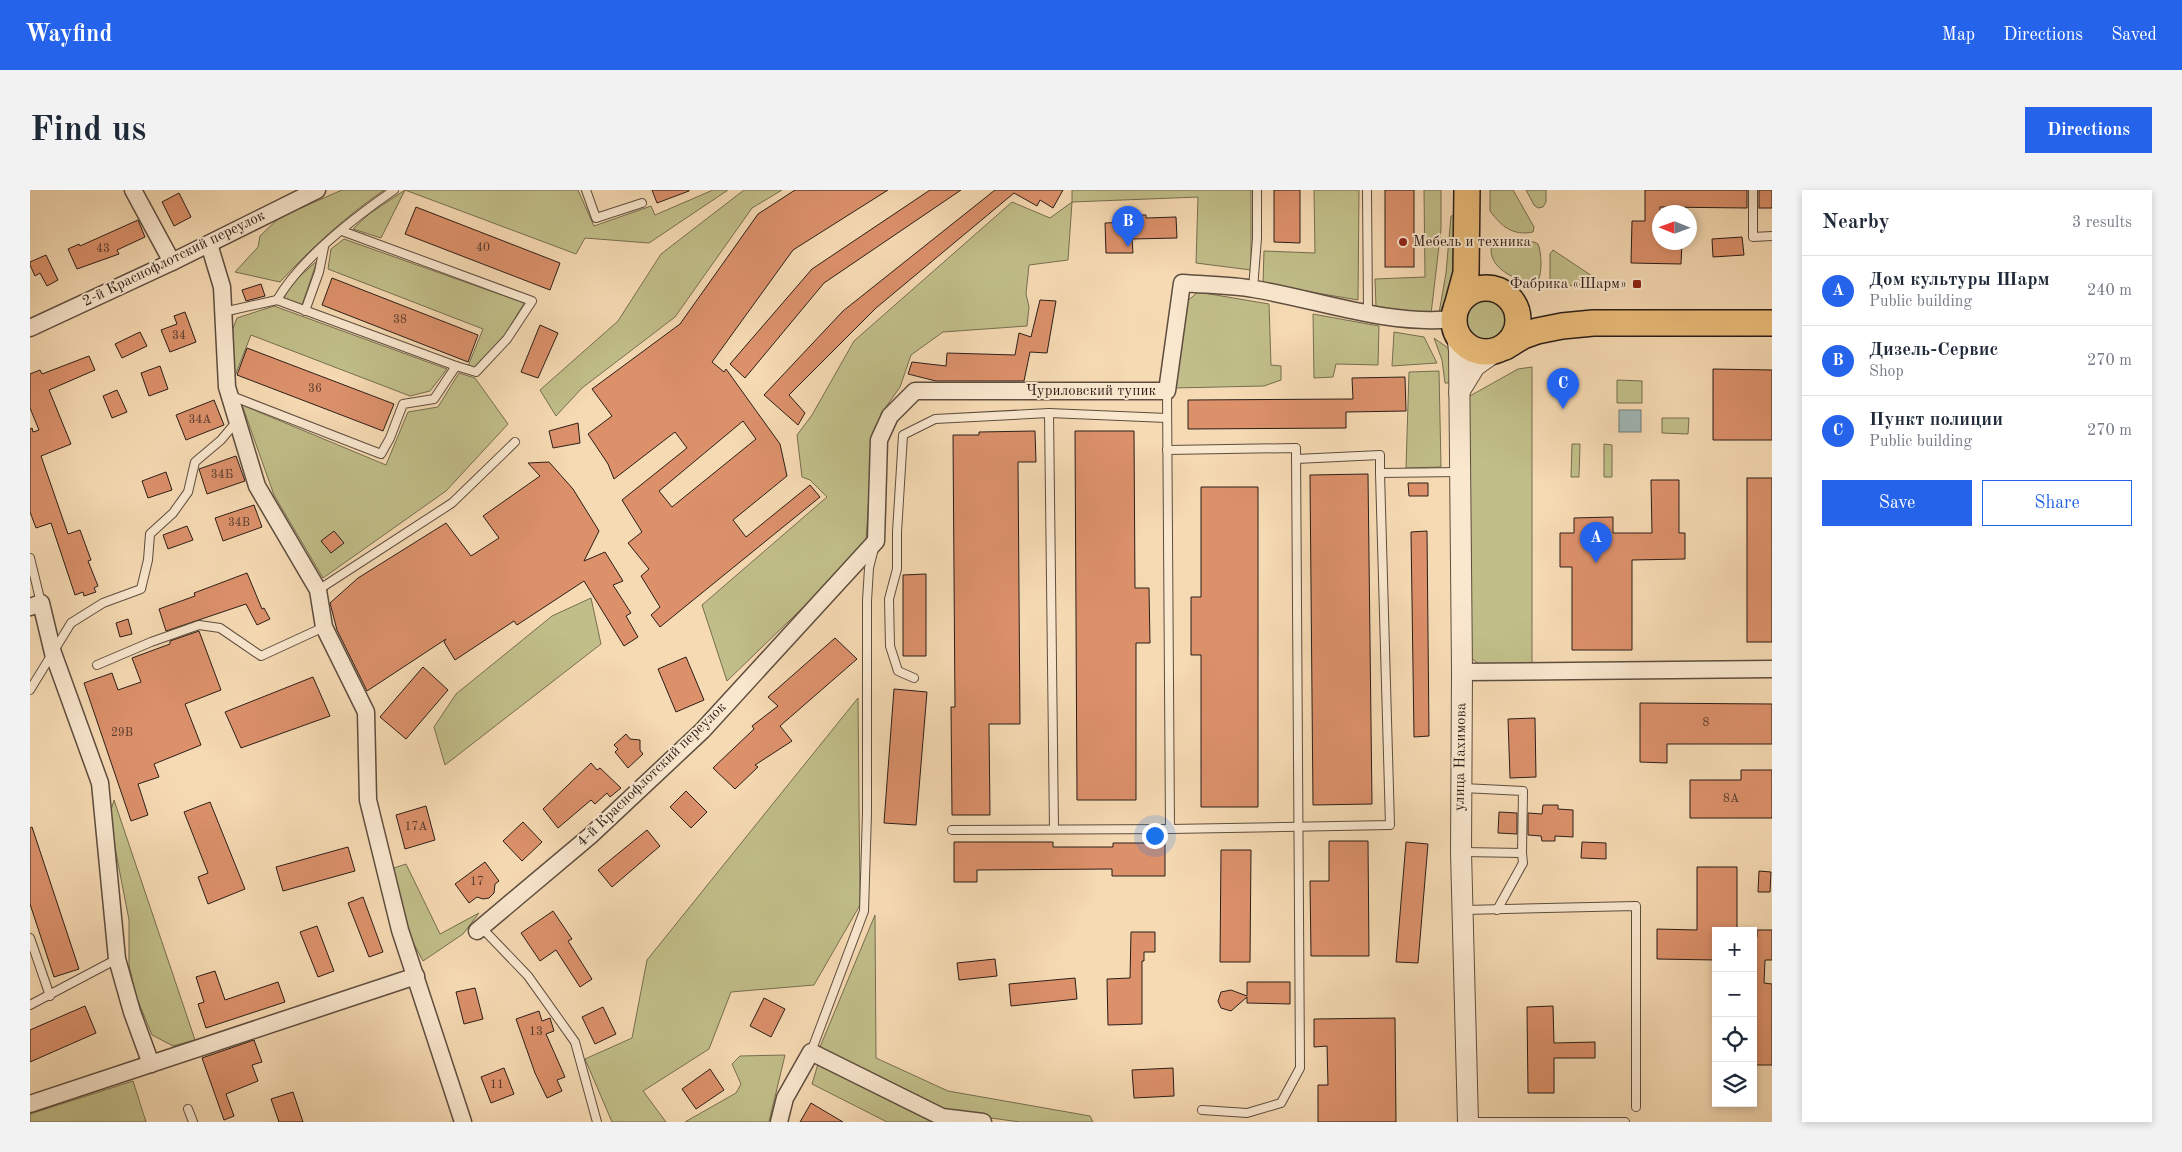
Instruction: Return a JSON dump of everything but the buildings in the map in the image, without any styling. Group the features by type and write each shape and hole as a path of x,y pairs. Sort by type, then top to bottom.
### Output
{"main road":[{"path":"1467,190 1466,273 1456,320 1468,347 1480,352 1500,349 1537,330 1594,323 1772,323"},
{"path":"1467,227 1470,255 1478,273 1505,294 1538,313 1594,323"},
{"path":"1456,320 1470,292 1482,288 1505,294 1514,303 1518,314 1518,327 1513,338 1500,349"}],"street":[{"path":"133,190 172,262"},
{"name":"2-й Краснофлотский переулок","path":"30,328 172,262 317,190"},
{"path":"209,244 222,287 227,388 229,395 257,486 318,590 324,627 366,712 368,800 400,930 463,1122"},
{"name":"Чуриловский тупик","path":"876,541 878,440 890,416 915,391 1167,391 1182,283 1253,289 1368,313 1422,321 1456,320"},
{"name":"улица Нахимова","path":"1456,320 1459,392 1462,672 1460,852 1468,1122"},
{"path":"1459,392 1475,366 1500,349"},
{"name":"4-й Краснофлотский переулок","path":"479,929 590,836 702,731 876,541"},
{"path":"36,605 100,783 116,959 151,1064"},
{"path":"1462,672 1772,670"},
{"path":"30,1104 416,976"},
{"path":"780,1122 785,1098 811,1052 942,1117 983,1122"}],"lane":[{"path":"277,300 288,282 324,247 366,210 394,190"},
{"path":"586,190 596,218 642,203"},
{"path":"1253,289 1257,238 1256,190"},
{"path":"1367,190 1368,313"},
{"path":"1753,190 1753,237 1772,236"},
{"path":"223,312 277,300 476,372 507,339 532,301 342,231"},
{"path":"305,311 319,272 324,247"},
{"path":"229,395 380,454 390,438 403,404 434,399 456,366"},
{"path":"1167,391 1170,829"},
{"path":"914,678 898,671 890,646 889,599 897,569 897,532 903,435 935,419 1049,413 1167,418"},
{"path":"1049,413 1054,829"},
{"path":"30,690 71,623 103,603 141,589 148,560 150,534 173,513 188,492 195,462 221,440 237,421"},
{"path":"318,590 452,503 515,442"},
{"path":"1167,450 1296,448 1300,1068 1281,1103 1247,1113 1202,1110"},
{"path":"952,830 1390,825 1380,454 1296,459"},
{"path":"1380,474 1460,472"},
{"path":"811,1052 864,911 867,813 866,600 869,568 876,541"},
{"path":"30,558 36,605"},
{"path":"97,665 151,642 199,625 220,628 261,656 324,627"},
{"path":"1460,788 1522,791 1523,864 1497,910"},
{"path":"1460,852 1522,853"},
{"path":"1462,910 1636,906 1636,1107"},
{"path":"479,929 528,976 574,1042 597,1122"},
{"path":"30,938 50,996"},
{"path":"30,1005 116,959"},
{"path":"188,1109 193,1122"},
{"path":"1468,1122 1625,1122"}],"shaded area":[{"path":"342,190 384,190 329,233 280,282 235,272 258,247 260,236 280,217"},
{"path":"405,190 578,190 594,226 651,206 655,215 713,190 728,190 649,243 585,238 576,254"},
{"path":"405,190 381,238 353,229 369,214"},
{"path":"744,190 782,190 752,208 675,317 582,388 556,416 540,390 618,321 661,254"},
{"path":"1072,190 1251,190 1251,270 1196,263 1198,197 1072,202"},
{"path":"1314,190 1359,190 1358,300 1263,284 1264,251 1315,253"},
{"path":"1424,190 1441,190 1441,229 1431,314 1419,314 1376,307 1375,279 1425,277"},
{"path":"1490,190 1513,190 1534,227 1533,232 1520,233 1508,229 1499,222 1490,211"},
{"path":"1526,190 1546,190 1546,202 1543,207 1538,208 1534,205"},
{"path":"1012,202 1050,218 1072,202 1068,260 1029,265 1026,294 1029,307 1027,326 943,332 911,355 900,387 881,414 872,448 866,541 821,590 727,681 702,605 827,497 810,480 802,477 797,435 812,415 854,341"},
{"path":"1464,215 1450,304 1439,313 1446,273 1451,216"},
{"path":"344,239 524,303 503,338 476,368 468,366 483,329 328,269 331,249"},
{"path":"1497,242 1534,242 1538,244 1541,263 1538,281 1522,280 1506,273 1499,267 1491,253 1492,245"},
{"path":"1553,250 1592,276 1593,281 1576,286 1553,284 1550,279 1550,254"},
{"path":"317,261 302,305 284,298 292,283"},
{"path":"1198,292 1269,304 1271,365 1281,366 1281,380 1264,386 1174,388 1185,303"},
{"path":"1491,299 1499,302 1505,308 1508,320 1505,332 1499,338 1483,341 1475,338 1469,332 1466,316 1469,308 1475,302"},
{"path":"274,306 447,369 430,391 410,396 251,335 231,386 229,339 237,318"},
{"path":"1313,314 1379,326 1378,365 1336,364 1333,377 1314,378"},
{"path":"1394,332 1424,337 1437,363 1392,366"},
{"path":"1434,338 1448,348 1450,383 1445,383 1442,360"},
{"path":"1532,367 1532,666 1483,667 1471,658 1468,397 1518,369"},
{"path":"1439,371 1441,467 1406,468 1409,372"},
{"path":"459,373 475,378 508,424 446,491 323,578 274,495 242,405 386,465 408,412 438,407"},
{"path":"1617,380 1642,381 1642,403 1617,403"},
{"path":"1662,418 1689,418 1688,434 1662,433"},
{"path":"1572,444 1580,444 1579,477 1571,477"},
{"path":"1604,444 1612,445 1612,477 1604,477"},
{"path":"591,598 601,644 445,765 434,727 456,694 552,616"},
{"path":"858,698 860,905 814,985 731,992 709,1049 643,1091 666,1122 612,1122 585,1059 632,1038 647,960"},
{"path":"114,800 195,1040 173,1046 152,1035 136,996 129,965 129,920 109,817"},
{"path":"406,864 440,934 479,913 463,934 423,961 408,933 397,892 394,868"},
{"path":"875,915 876,1058 948,1091 1090,1116 1093,1122 1020,1122 947,1112 820,1047"},
{"path":"785,1055 769,1122 685,1122 736,1093 741,1084 732,1064 740,1056"},
{"path":"818,1064 941,1122 887,1122 812,1084"},
{"path":"133,1081 146,1122 30,1122 30,1114"}],"water":[{"path":"1619,410 1641,410 1641,432 1619,432"}],"place":[{"name":"Мебель и техника","path":"1403,242"},
{"name":"Дизель-Сервис","path":"1128,247"},
{"name":"Фабрика «Шарм»","path":"1637,284"},
{"name":"Пункт полиции","path":"1563,409"},
{"name":"Дом культуры Шарм","path":"1596,563"}]}
